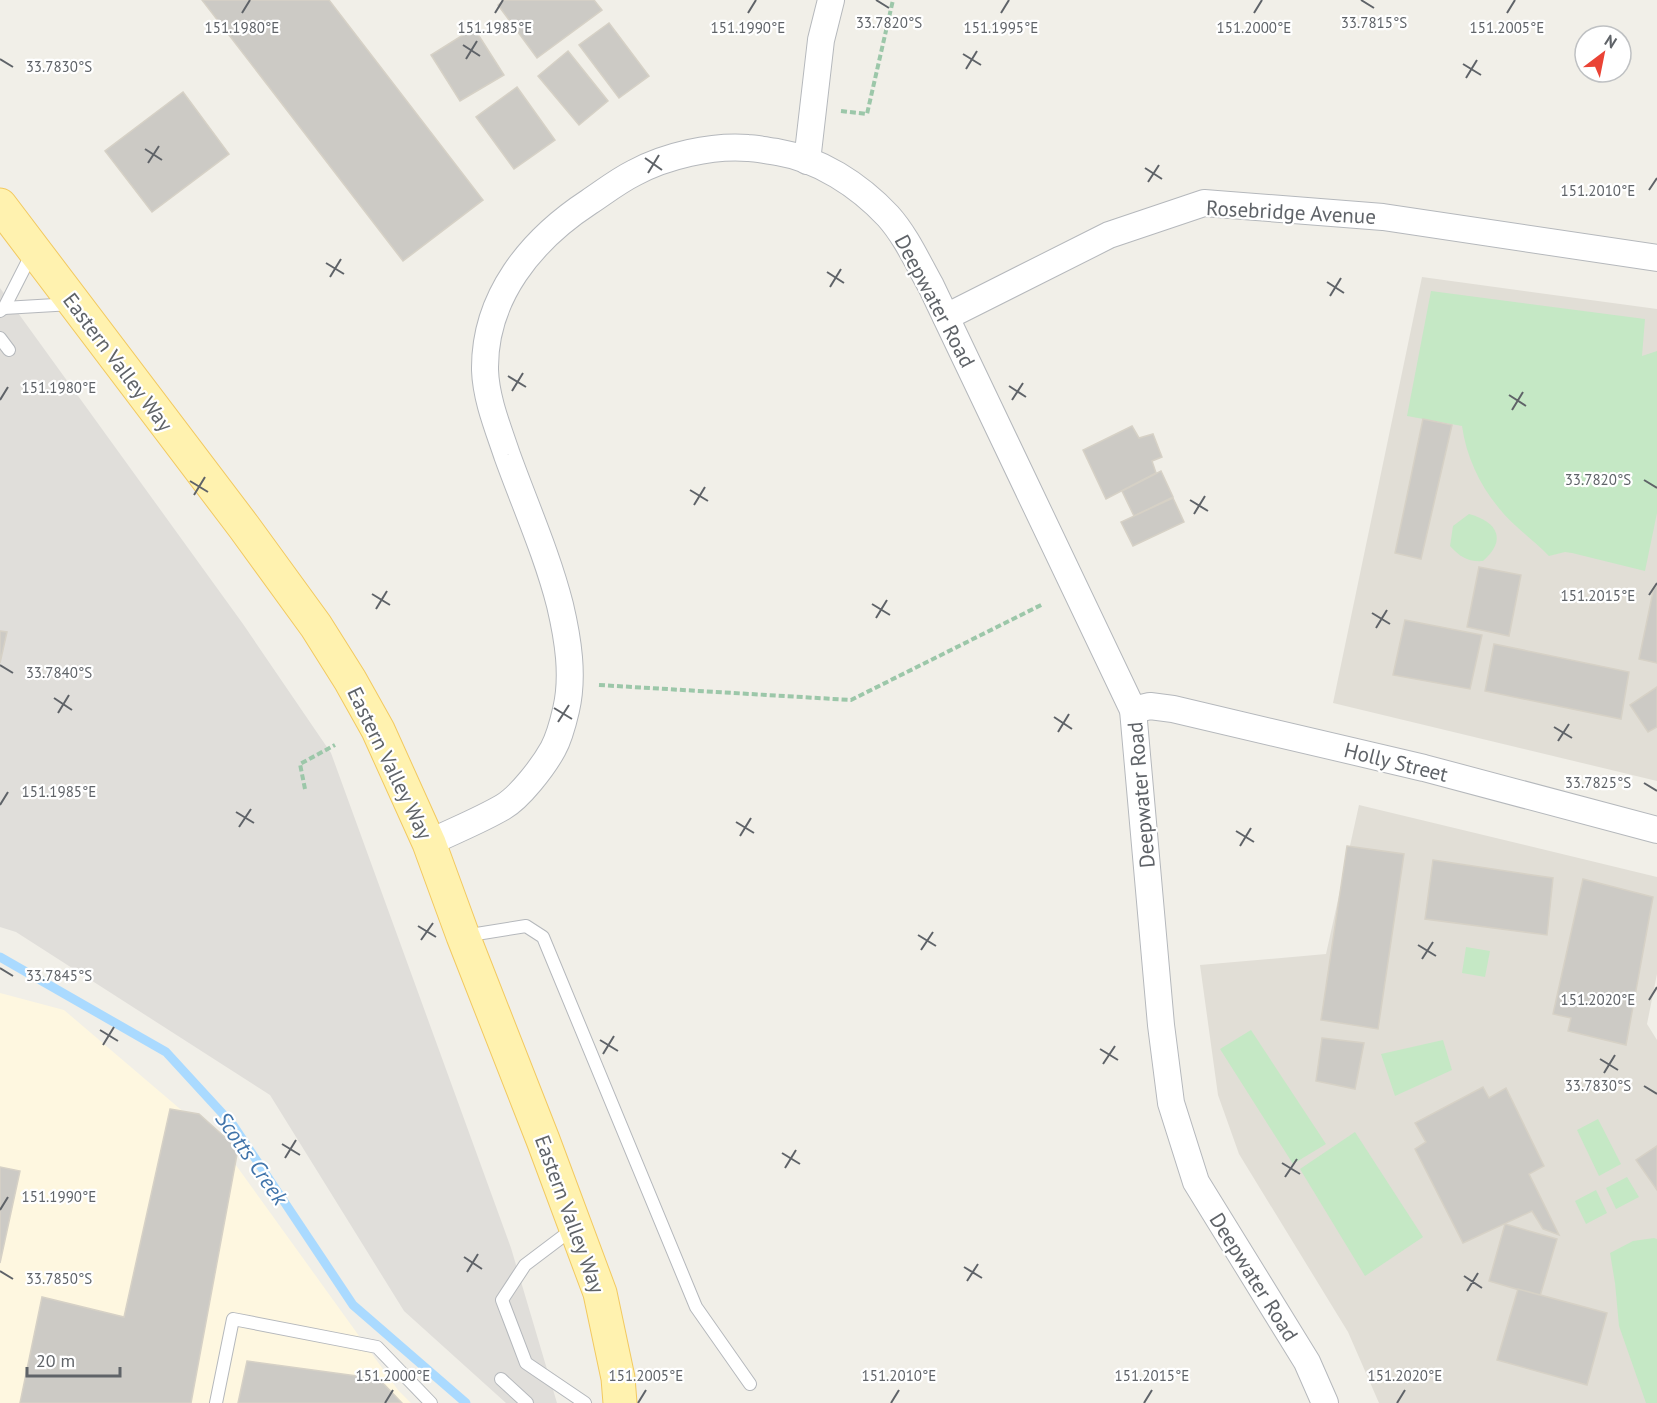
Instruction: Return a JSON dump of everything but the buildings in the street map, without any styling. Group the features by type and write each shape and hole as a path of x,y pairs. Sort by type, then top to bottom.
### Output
{"main road":[{"name":"Eastern Valley Way","path":"0,205 244,527 316,626 378,730 429,843 600,1293 618,1378 620,1403"}],"street":[{"path":"807,161 821,40 831,0"},
{"name":"Deepwater Road","path":"429,843 506,806 532,779 553,749 567,709 570,673 568,643 563,619 551,573 511,466 489,398 485,370 488,338 494,313 505,286 520,263 540,242 583,206 635,172 673,158 712,149 748,148 783,153 807,161 843,178 888,216 901,233 946,317 1133,710 1170,1103 1196,1182 1307,1362 1324,1403"},
{"name":"Rosebridge Avenue","path":"946,317 1109,235 1204,203 1383,217 1657,258"},
{"name":"Holly Street","path":"1133,710 1150,706 1173,709 1435,771 1657,830"}],"lane":[{"path":"2,309 33,250"},
{"path":"2,309 74,304"},
{"path":"0,338 9,350"},
{"path":"463,936 526,926 543,937 696,1307 750,1384"},
{"path":"575,1227 525,1265 502,1300 526,1364 585,1403"},
{"path":"216,1403 233,1319 377,1347 431,1403"},
{"path":"501,1379 526,1403"}],"path":[{"path":"867,114 893,0"},
{"path":"599,685 850,700 1043,604"},
{"path":"305,789 300,764 335,745"}],"shaded area":[{"path":"1422,277 1657,309 1657,781 1333,703"},
{"path":"0,288 243,624 331,753 511,1248 557,1403 506,1403 404,1311 270,1095 16,932 0,927"},
{"path":"1359,805 1657,877 1657,974 1647,1024 1657,1040 1657,1403 1379,1403 1348,1332 1239,1154 1218,1095 1200,965 1326,954"},
{"path":"0,993 64,1010 220,1143 398,1390 411,1403 0,1403"}],"green space":[{"path":"1431,291 1645,319 1642,356 1657,351 1657,513 1645,571 1572,553 1565,552 1549,556 1509,520 1491,498 1470,458 1462,426 1407,416"},
{"path":"1469,514 1487,522 1496,533 1495,546 1483,561 1465,558 1450,546 1453,526"},
{"path":"1466,947 1490,951 1485,977 1462,973"},
{"path":"1251,1030 1326,1144 1293,1164 1220,1049"},
{"path":"1443,1040 1452,1070 1395,1096 1381,1054"},
{"path":"1598,1119 1621,1164 1599,1176 1577,1130"},
{"path":"1355,1132 1423,1237 1365,1276 1300,1169"},
{"path":"1627,1177 1639,1197 1616,1209 1606,1188"},
{"path":"1596,1190 1607,1213 1586,1224 1575,1201"},
{"path":"1657,1239 1657,1403 1646,1403 1619,1326 1610,1253 1633,1241"}],"waterway":[{"name":"Scotts Creek","path":"0,957 166,1052 233,1125 353,1305 466,1403"}]}
